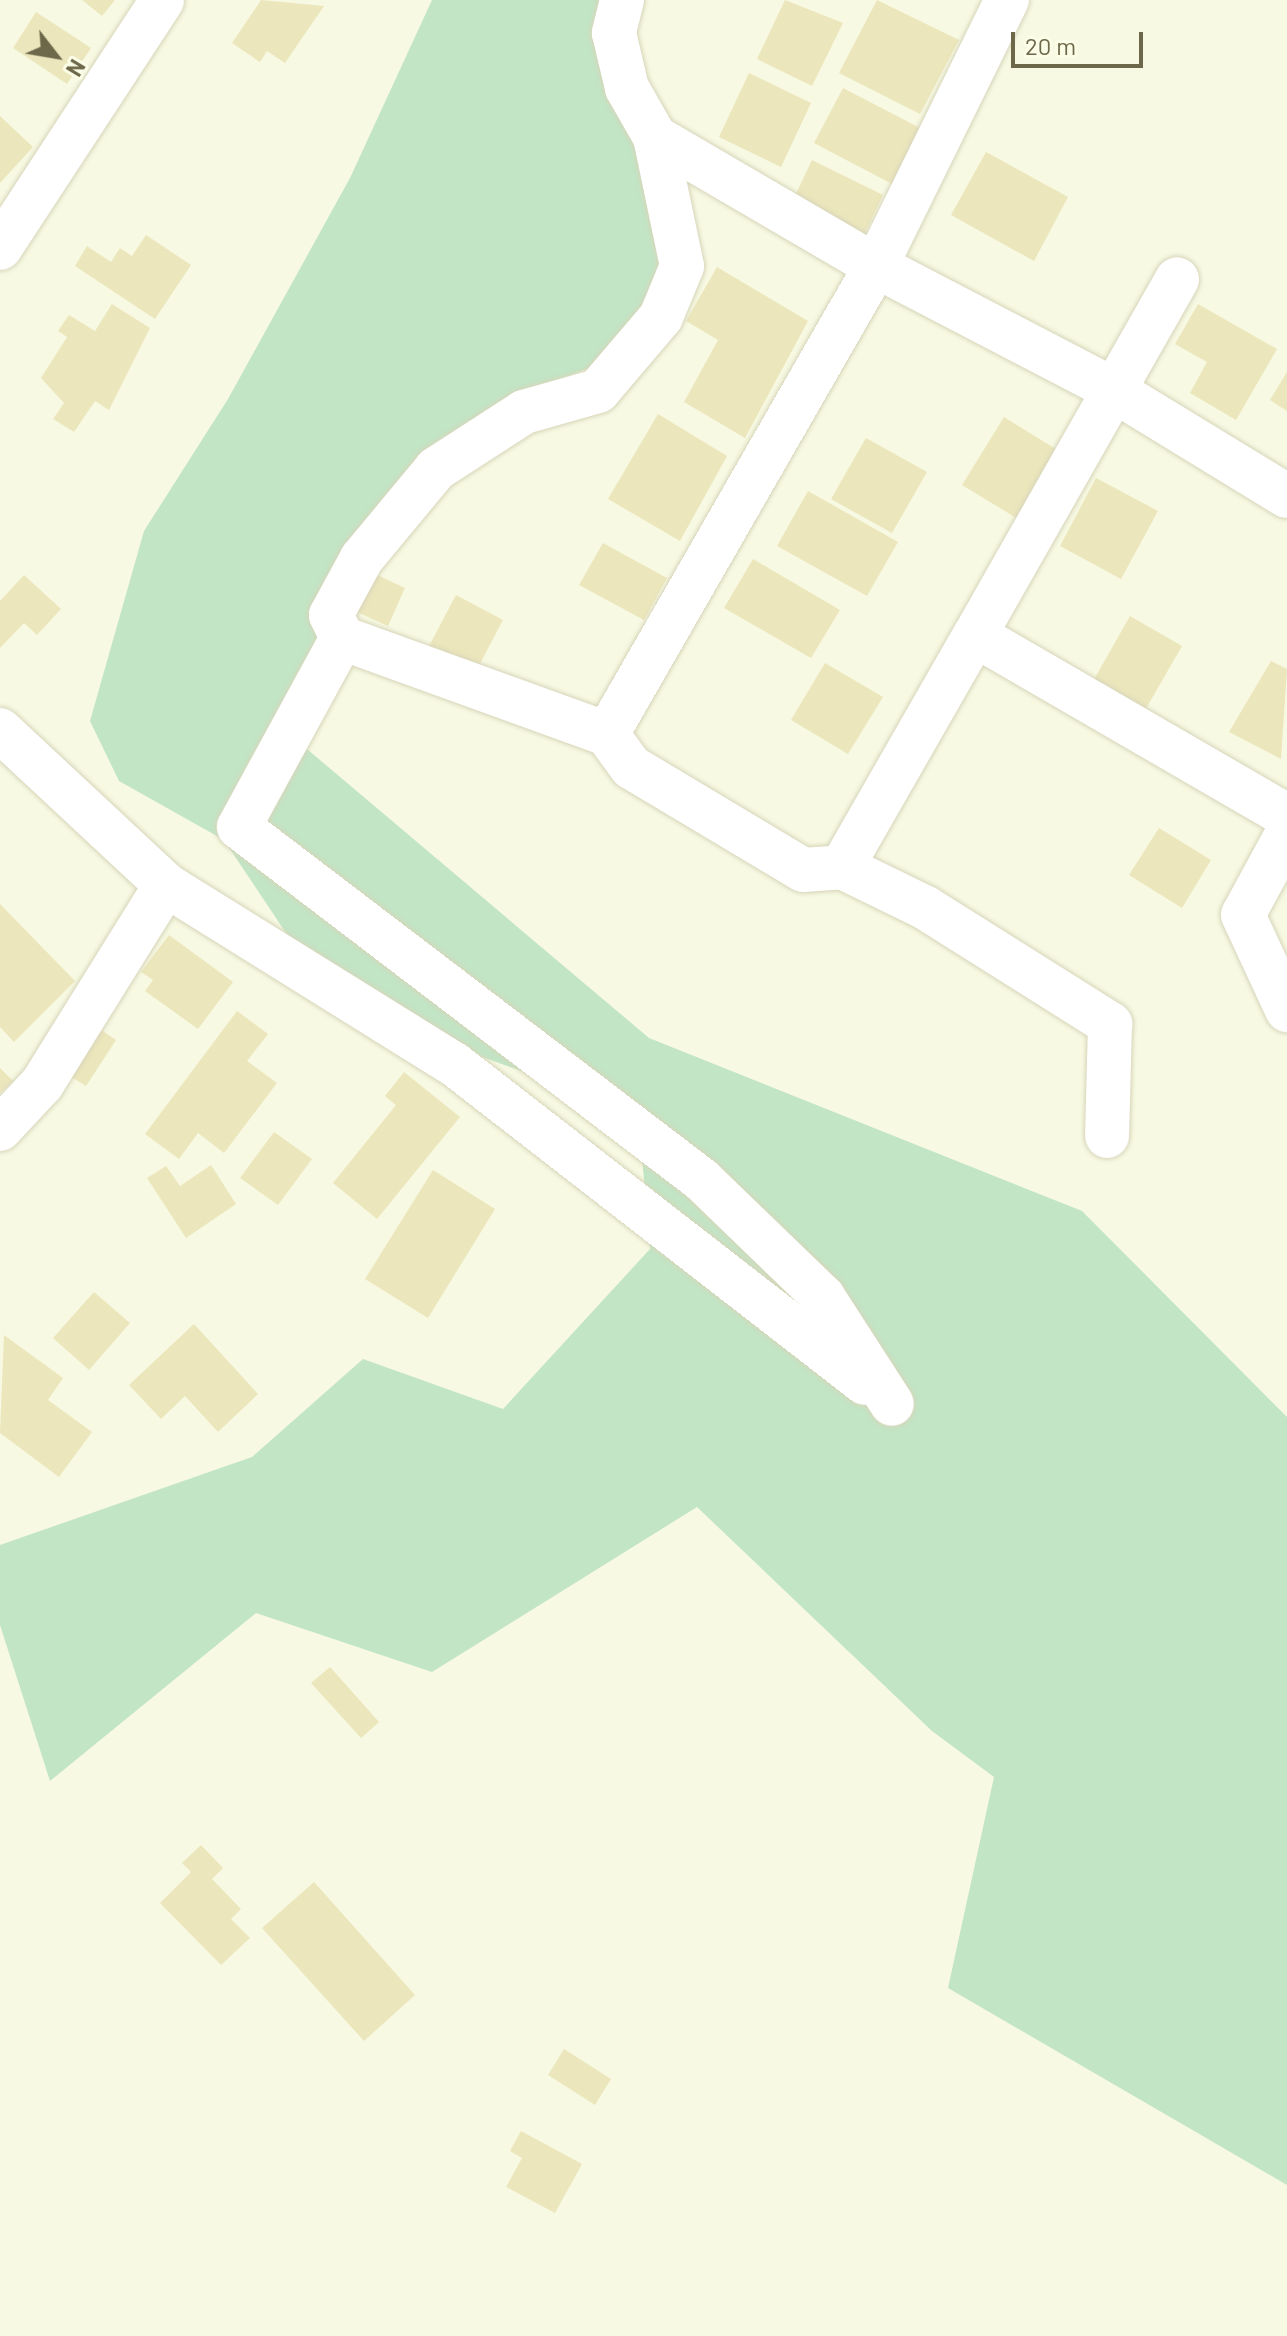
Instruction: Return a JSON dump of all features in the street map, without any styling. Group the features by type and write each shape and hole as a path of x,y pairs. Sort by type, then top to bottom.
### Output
{"street":[{"path":"0,248 162,0"},
{"path":"622,0 614,33 627,88 655,137 682,266 661,317 598,391 524,412 436,469 362,558 331,615 342,638 607,734 631,767 803,870 842,867 926,908 1110,1024 1107,1136"},
{"path":"607,734 876,266 1007,0"},
{"path":"655,137 876,266 1110,388 1287,496"},
{"path":"842,867 975,635 1110,388 1177,279"},
{"path":"975,635 1287,816"},
{"path":"0,730 166,885 454,1064 892,1404 823,1297 702,1180 239,827 342,638"},
{"path":"1287,834 1243,915 1287,1010"},
{"path":"0,1129 42,1084 166,885"}],"green space":[{"path":"432,0 622,0 687,266 634,351 497,403 351,557 301,744 649,1038 1082,1211 1287,1417 1287,2185 948,1988 994,1777 932,1731 697,1507 432,1672 256,1613 50,1781 0,1625 0,1545 252,1457 363,1359 503,1409 650,1249 642,1157 538,1077 383,1021 294,945 224,840 119,781 90,721 144,531 228,399 350,178"}],"building":[{"path":"82,0 115,0 102,16"},
{"path":"261,0 324,6 285,63 267,51 260,62 232,43"},
{"path":"785,0 843,23 812,86 757,59"},
{"path":"877,0 959,40 920,114 839,73"},
{"path":"36,12 91,48 67,84 13,48"},
{"path":"749,73 811,103 781,167 719,137"},
{"path":"843,88 922,129 892,184 814,143"},
{"path":"0,116 33,147 0,183"},
{"path":"986,152 1068,197 1034,261 951,215"},
{"path":"812,160 883,195 863,237 792,202"},
{"path":"146,235 191,265 155,319 75,266 87,246 111,262 120,248 132,256"},
{"path":"717,267 808,321 745,438 684,402 718,340 686,321"},
{"path":"112,304 150,328 109,410 95,401 74,432 53,419 64,403 41,378 67,337 58,331 69,315 95,331"},
{"path":"1198,304 1277,349 1236,420 1190,393 1207,362 1175,344"},
{"path":"1287,372 1287,411 1270,400"},
{"path":"658,414 727,456 680,541 608,499"},
{"path":"1004,417 1059,451 1018,519 962,485"},
{"path":"866,438 927,472 892,533 831,499"},
{"path":"1096,478 1158,511 1121,579 1060,546"},
{"path":"808,491 898,542 867,596 777,546"},
{"path":"603,543 667,578 644,620 579,585"},
{"path":"753,559 840,610 811,658 724,608"},
{"path":"364,569 405,588 388,626 348,608"},
{"path":"24,575 61,609 37,635 24,623 0,648 0,601"},
{"path":"456,595 503,620 474,675 427,650"},
{"path":"1130,616 1182,646 1140,719 1088,690"},
{"path":"1271,661 1287,669 1281,759 1229,732"},
{"path":"825,663 883,697 848,754 791,720"},
{"path":"1159,828 1211,860 1182,908 1129,875"},
{"path":"0,904 75,981 14,1042 0,1027"},
{"path":"169,935 233,982 198,1029 145,991 153,980 141,972"},
{"path":"237,1011 268,1034 247,1061 277,1083 224,1153 198,1133 179,1159 145,1134"},
{"path":"100,1029 116,1040 86,1086 70,1076"},
{"path":"0,1068 13,1081 0,1093"},
{"path":"404,1072 460,1117 377,1219 333,1183 396,1105 385,1096"},
{"path":"274,1132 312,1159 278,1205 240,1178"},
{"path":"211,1165 236,1204 186,1238 147,1178 166,1166 180,1186"},
{"path":"433,1170 495,1209 428,1318 365,1279"},
{"path":"94,1292 130,1323 89,1370 53,1338"},
{"path":"194,1324 258,1394 218,1432 185,1396 161,1419 129,1385"},
{"path":"4,1335 63,1378 48,1400 92,1432 59,1477 0,1433"},
{"path":"330,1667 379,1722 361,1738 311,1683"},
{"path":"201,1845 223,1868 212,1879 241,1909 231,1919 250,1938 221,1965 160,1903 191,1872 182,1863"},
{"path":"314,1882 415,1995 364,2041 262,1928"},
{"path":"564,2049 611,2079 595,2105 548,2075"},
{"path":"521,2131 582,2164 555,2213 506,2187 522,2158 510,2151"}]}
